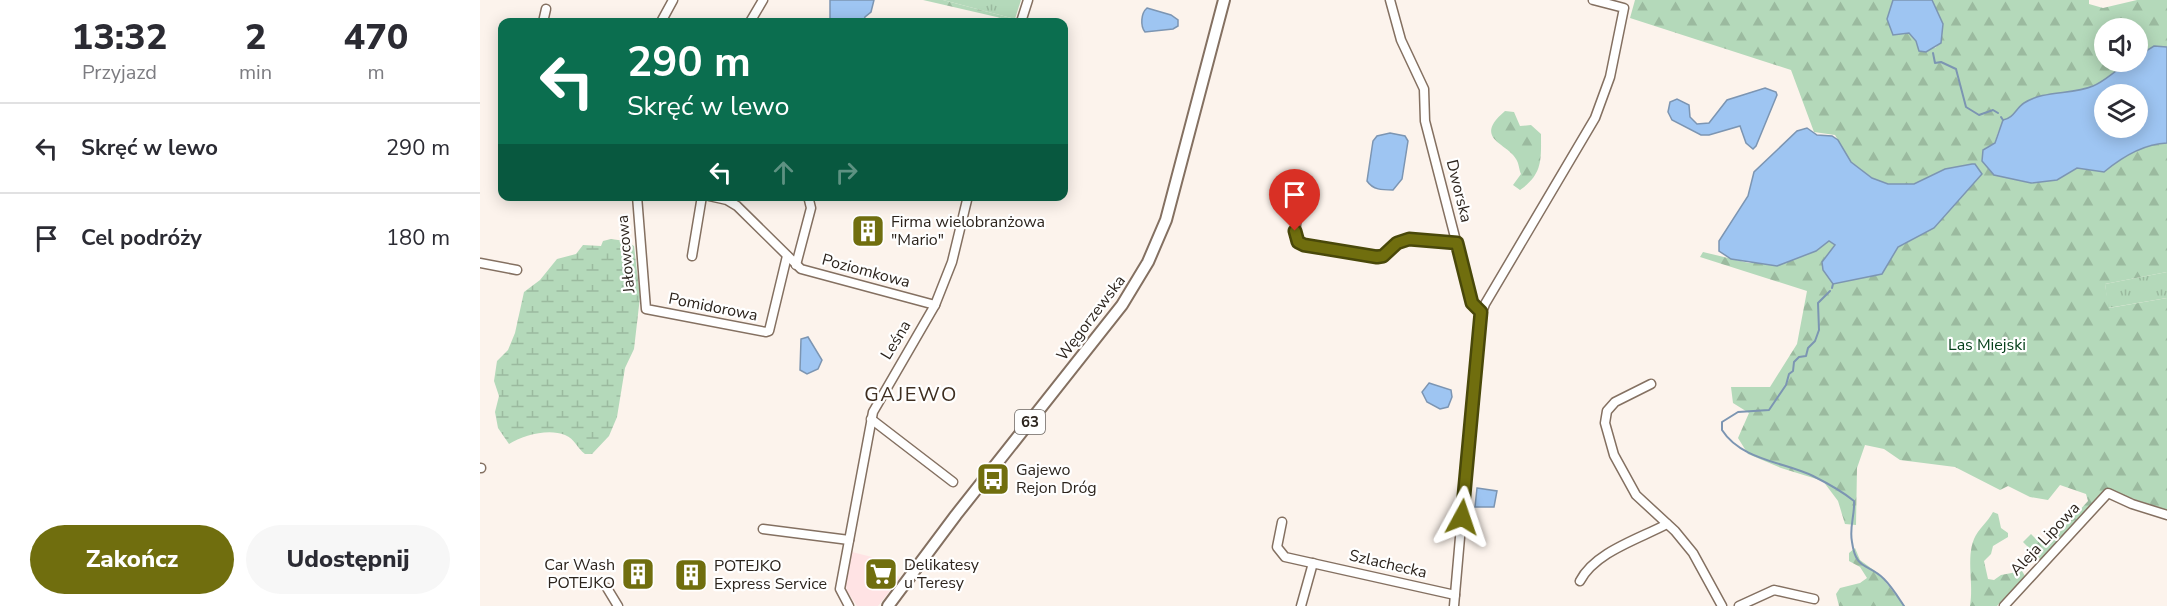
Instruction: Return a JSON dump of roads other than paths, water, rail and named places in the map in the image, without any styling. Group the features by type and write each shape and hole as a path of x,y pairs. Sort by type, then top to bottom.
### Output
{"main road":[{"name":"Węgorzewska","path":"888,606 956,515 1122,305 1141,276 1162,233 1173,200 1224,0"}],"street":[{"path":"663,18 674,0"},
{"path":"752,18 763,0"},
{"path":"1022,18 1028,0"},
{"name":"Dworska","path":"1390,0 1401,40 1424,89 1425,121 1472,303 1481,312"},
{"path":"1454,606 1481,312 1601,106 1624,8 1593,0"},
{"path":"544,18 546,9"},
{"path":"1305,192 1295,231 1298,242 1304,245 1377,257 1383,256 1397,243 1409,239 1457,243"},
{"name":"Jałowcowa","path":"637,201 646,309"},
{"path":"692,256 701,201"},
{"name":"Poziomkowa","path":"728,201 737,206 796,265 809,272 935,305"},
{"path":"796,265 811,208 809,201"},
{"name":"Leśna","path":"849,606 840,589 871,419 878,401 935,305 952,262 967,201"},
{"name":"Pomidorowa","path":"646,309 769,331 787,256"},
{"path":"480,263 518,270"},
{"path":"1651,384 1610,406 1605,423 1614,455 1624,477 1645,504 1693,553 1722,606"},
{"path":"871,419 953,482"},
{"name":"Aleja Lipowa","path":"2004,606 2108,493 2132,504 2167,515"},
{"name":"Szlachecka","path":"1282,522 1278,551 1285,557 1455,596"},
{"path":"1580,581 1589,568 1603,557 1667,524"},
{"path":"763,529 849,540"},
{"path":"1300,606 1313,563"},
{"path":"607,588 618,606"},
{"path":"1739,606 1774,590 1814,599"}],"water":[{"path":"830,0 874,0 871,12 865,18 830,18"},
{"path":"1893,0 1932,0 1943,24 1941,43 1926,52 1919,51 1916,41 1909,33 1893,35 1887,19"},
{"path":"1147,8 1171,15 1178,20 1178,26 1173,29 1145,32 1142,20"},
{"path":"2154,46 2167,47 2167,143 2133,152 2104,172 2077,168 2057,180 2031,183 1994,175 1982,161 1983,150 1995,143 2003,120 2010,117 2021,105 2040,96 2076,91 2094,85 2094,138 2148,138 2148,84 2097,84 2115,72 2148,72 2148,50"},
{"path":"1765,88 1776,92 1777,95 1753,149 1746,143 1740,126 1701,135 1672,120 1668,112 1670,102 1677,99 1689,105 1690,117 1697,124 1709,123 1727,100"},
{"path":"1807,128 1817,135 1832,136 1838,140 1851,162 1872,178 1888,184 1914,184 1945,169 1972,164 1975,164 1982,174 1934,228 1898,247 1882,274 1833,284 1823,270 1822,262 1835,245 1829,241 1816,251 1777,266 1731,259 1719,251 1719,241 1748,196 1754,172 1797,131"},
{"path":"1390,133 1405,136 1408,141 1402,179 1393,190 1382,190 1375,188 1367,181 1373,141 1377,136"},
{"path":"808,337 822,360 818,369 807,374 800,370 801,339"},
{"path":"1429,383 1451,390 1452,397 1448,407 1440,409 1427,402 1422,392"},
{"path":"1477,488 1497,491 1494,507 1475,507"}],"waterway":[{"path":"1933,53 1935,63 1941,62 1956,69 1966,107 1979,115 1993,110 1998,113"},
{"path":"1832,288 1833,284"},
{"path":"1830,291 1818,303 1819,330 1815,341 1808,348 1806,356 1799,357 1794,362 1793,371 1789,374 1786,385 1769,410 1738,412 1722,422 1722,430 1730,440 1751,454 1813,476 1854,501 1851,537 1856,558 1884,579 1904,606"}],"place":[{"name":"Firma wielobranżowa \"Mario\"","path":"868,231"},
{"name":"Gajewo Rejon Dróg","path":"993,479"},
{"name":"Car Wash POTEJKO","path":"638,574"},
{"name":"Delikatesy u Teresy","path":"881,574"},
{"name":"POTEJKO Express Service","path":"691,575"}],"district":[{"name":"GAJEWO","path":"911,394"}],"park label":[{"name":"Las Miejski","path":"1987,345"}]}
